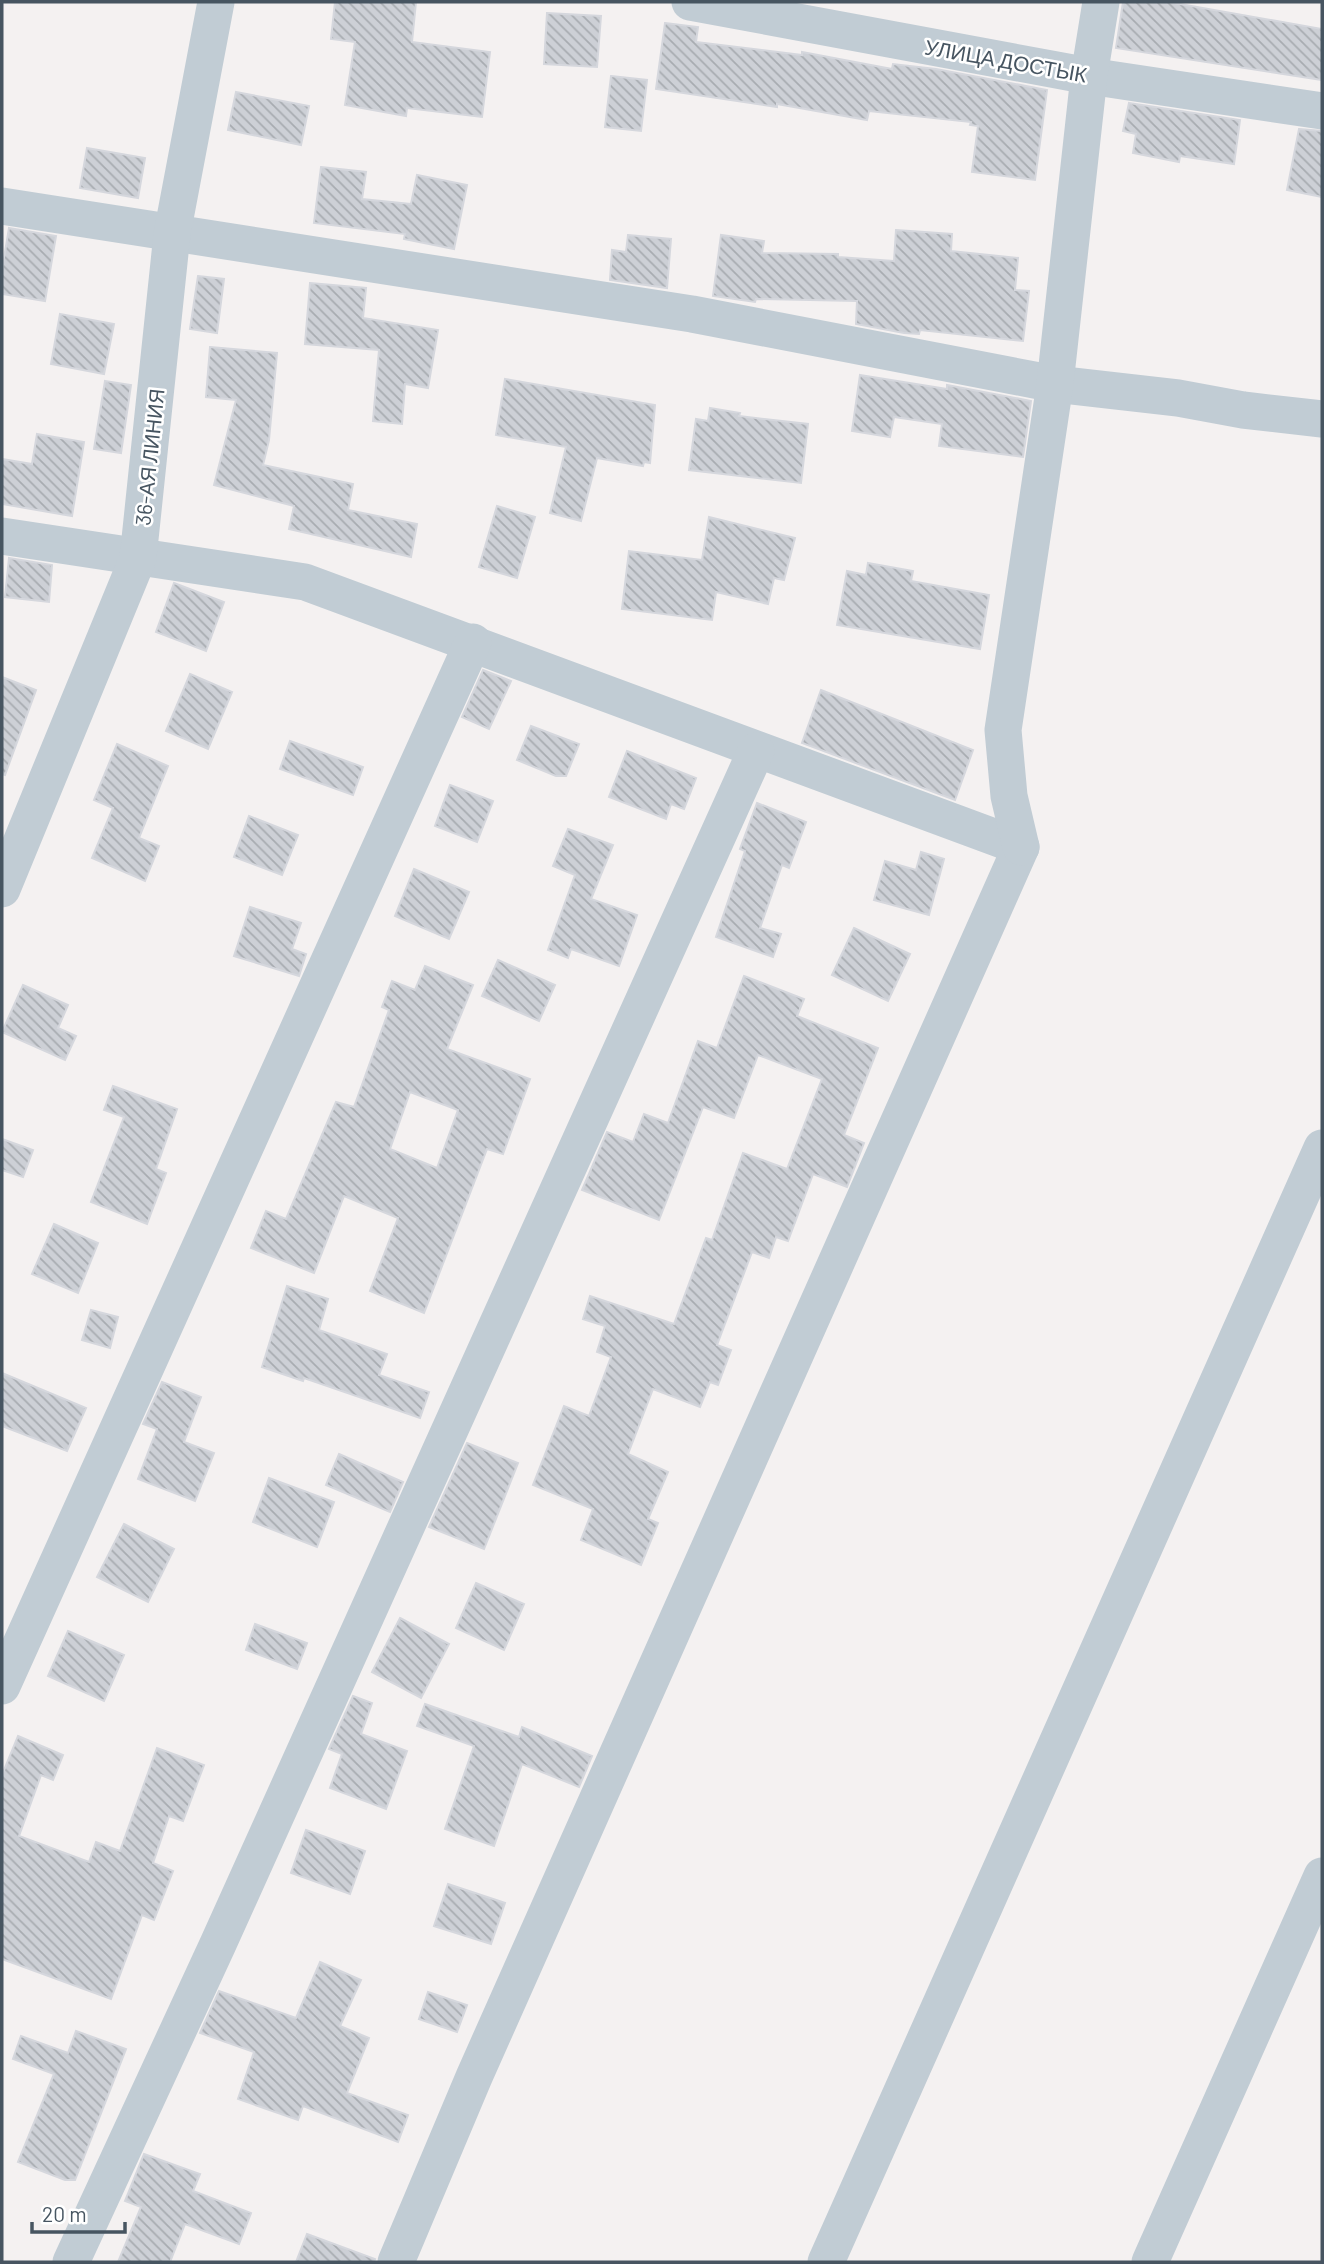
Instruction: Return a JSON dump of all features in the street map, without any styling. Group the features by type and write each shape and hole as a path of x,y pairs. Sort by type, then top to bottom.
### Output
{"street":[{"name":"36-АЯ ЛИНИЯ","path":"5,874 138,558 172,234 216,2"},
{"name":"УЛИЦА ДОСТЫК","path":"690,2 1089,76 1322,111"},
{"path":"396,2262 474,2077 1021,847 1009,796 1003,730 1055,384 1089,76 1101,2"},
{"path":"2,206 692,314 1055,384 1178,398 1243,410 1322,419"},
{"path":"2,536 305,582 1021,847"},
{"path":"2,1686 473,642"},
{"path":"71,2262 230,1919 756,751"},
{"path":"826,2262 1322,1148"},
{"path":"1150,2262 1322,1876"}],"building":[{"path":"335,2 416,2 412,42 490,52 482,117 407,108 406,116 345,105 355,42 331,39"},
{"path":"1123,2 1169,2 1322,29 1322,80 1116,48"},
{"path":"547,13 601,16 597,67 544,64"},
{"path":"665,23 698,27 696,42 802,55 802,52 892,69 893,64 936,69 1047,90 1035,180 972,172 978,126 970,125 971,122 869,111 867,120 777,104 777,107 656,89"},
{"path":"611,76 647,80 641,131 605,127"},
{"path":"236,92 309,106 301,145 228,130"},
{"path":"1129,103 1240,120 1234,164 1180,156 1179,162 1133,153 1136,134 1123,131"},
{"path":"1299,129 1322,131 1322,197 1287,190"},
{"path":"87,148 145,158 138,198 80,188"},
{"path":"321,167 366,172 362,199 411,204 417,175 467,185 454,249 404,239 405,234 314,223"},
{"path":"9,228 56,236 45,301 2,294 2,270"},
{"path":"896,230 952,234 951,251 1018,258 1015,290 1029,291 1023,341 920,330 919,334 904,333 856,324 857,301 756,299 755,302 713,296 721,235 764,241 762,253 838,254 838,257 894,261"},
{"path":"628,235 671,239 667,288 610,280 612,250 626,252"},
{"path":"198,276 224,279 217,333 190,329"},
{"path":"310,283 366,288 363,318 438,330 428,388 405,384 402,424 373,421 379,350 305,344"},
{"path":"60,314 114,324 104,374 51,364"},
{"path":"210,347 277,353 269,440 263,465 353,484 348,510 417,524 411,557 289,529 294,506 214,485 236,400 206,397"},
{"path":"860,375 947,389 947,385 1031,401 1023,457 939,446 942,424 894,417 890,437 852,431"},
{"path":"505,379 655,405 650,463 644,462 643,466 597,458 581,521 550,513 566,447 496,435"},
{"path":"105,381 131,385 121,453 94,449"},
{"path":"710,408 740,413 739,416 808,424 801,483 689,470 696,419 708,421"},
{"path":"37,434 84,442 72,516 2,504 2,459 32,464"},
{"path":"497,506 535,517 517,578 479,567"},
{"path":"709,517 795,538 784,580 774,578 768,604 716,592 712,620 622,609 629,551 702,560"},
{"path":"9,558 52,565 49,602 5,597"},
{"path":"868,563 913,571 911,581 989,595 980,649 837,625 847,571 866,575"},
{"path":"174,583 224,602 206,651 156,632"},
{"path":"483,670 511,681 489,729 462,717"},
{"path":"190,674 232,692 208,749 166,731"},
{"path":"2,677 36,690 5,775 2,774"},
{"path":"821,690 973,750 955,800 802,743"},
{"path":"531,726 579,744 566,776 556,776 517,760"},
{"path":"290,741 363,767 353,795 280,769"},
{"path":"117,744 168,766 139,838 159,846 145,881 92,858 113,808 94,800"},
{"path":"627,751 696,778 684,809 671,804 666,819 609,797"},
{"path":"450,785 493,801 477,842 435,826"},
{"path":"757,803 806,822 789,868 782,865 760,928 781,934 773,957 716,937 745,851 740,849"},
{"path":"249,816 298,835 282,875 234,857"},
{"path":"568,829 613,845 591,899 637,915 619,966 571,949 568,958 548,950 575,875 553,866"},
{"path":"921,852 944,859 929,915 874,900 885,861 916,870"},
{"path":"414,869 469,892 449,939 395,916"},
{"path":"250,907 301,923 292,949 306,954 299,976 234,956"},
{"path":"854,928 910,954 888,1001 832,975"},
{"path":"498,960 555,985 539,1021 482,996"},
{"path":"425,966 473,985 447,1049 530,1079 503,1154 487,1149 424,1313 370,1291 398,1218 344,1196 314,1273 251,1248 266,1211 286,1219 336,1102 354,1107 389,1010 382,1007 392,981 415,990","holes":["410,1092 458,1110 437,1168 390,1149"]},
{"path":"744,976 804,999 797,1016 878,1048 844,1135 864,1143 847,1187 813,1174 788,1241 776,1237 769,1258 752,1252 717,1345 731,1350 718,1385 710,1382 700,1407 653,1389 628,1454 668,1472 648,1519 658,1523 641,1565 581,1540 593,1509 533,1485 564,1406 589,1416 611,1357 597,1352 605,1326 583,1319 590,1296 674,1324 706,1238 712,1240 743,1153 787,1169 822,1079 758,1055 734,1118 703,1107 659,1220 582,1190 607,1132 633,1142 644,1114 668,1123 698,1041 717,1048"},
{"path":"23,985 68,1005 58,1028 76,1036 65,1060 2,1032"},
{"path":"113,1086 177,1109 156,1169 166,1173 147,1224 91,1202 124,1117 104,1110"},
{"path":"2,1139 33,1150 23,1177 2,1170"},
{"path":"54,1224 98,1243 78,1293 32,1274"},
{"path":"287,1286 328,1299 319,1330 387,1354 379,1375 429,1392 420,1418 304,1378 303,1381 262,1367"},
{"path":"91,1310 118,1317 110,1348 82,1340"},
{"path":"2,1373 86,1408 67,1451 2,1426"},
{"path":"162,1382 201,1397 184,1442 214,1453 195,1501 138,1479 157,1429 143,1424"},
{"path":"467,1443 518,1463 484,1549 429,1527"},
{"path":"339,1454 403,1482 390,1512 326,1485"},
{"path":"269,1478 334,1502 317,1547 253,1522"},
{"path":"124,1524 174,1549 148,1602 97,1577"},
{"path":"476,1583 524,1604 504,1650 456,1628"},
{"path":"400,1618 449,1644 421,1698 372,1672"},
{"path":"255,1624 307,1643 297,1669 246,1650"},
{"path":"68,1631 124,1655 104,1701 48,1676"},
{"path":"353,1696 372,1703 361,1734 407,1751 386,1809 330,1788 342,1754 329,1749"},
{"path":"425,1704 519,1737 522,1727 592,1756 579,1787 522,1764 494,1846 445,1829 474,1746 417,1726"},
{"path":"18,1736 63,1755 53,1780 41,1775 19,1836 89,1862 96,1842 120,1851 157,1748 204,1765 183,1821 169,1816 153,1863 173,1871 154,1920 142,1915 111,1999 2,1959 2,1775"},
{"path":"306,1830 365,1851 350,1894 291,1873"},
{"path":"448,1884 505,1903 491,1944 434,1926"},
{"path":"320,1962 361,1980 340,2026 369,2038 347,2093 408,2115 398,2142 303,2106 298,2120 238,2099 254,2052 200,2033 219,1991 296,2018"},
{"path":"428,1992 467,2005 457,2032 419,2019"},
{"path":"76,2031 126,2049 75,2180 65,2180 18,2162 54,2074 13,2059 21,2036 68,2053"},
{"path":"144,2154 200,2174 193,2191 251,2213 239,2244 185,2224 170,2262 118,2262 141,2207 125,2201"},
{"path":"307,2234 375,2259 374,2262 296,2262"}]}
